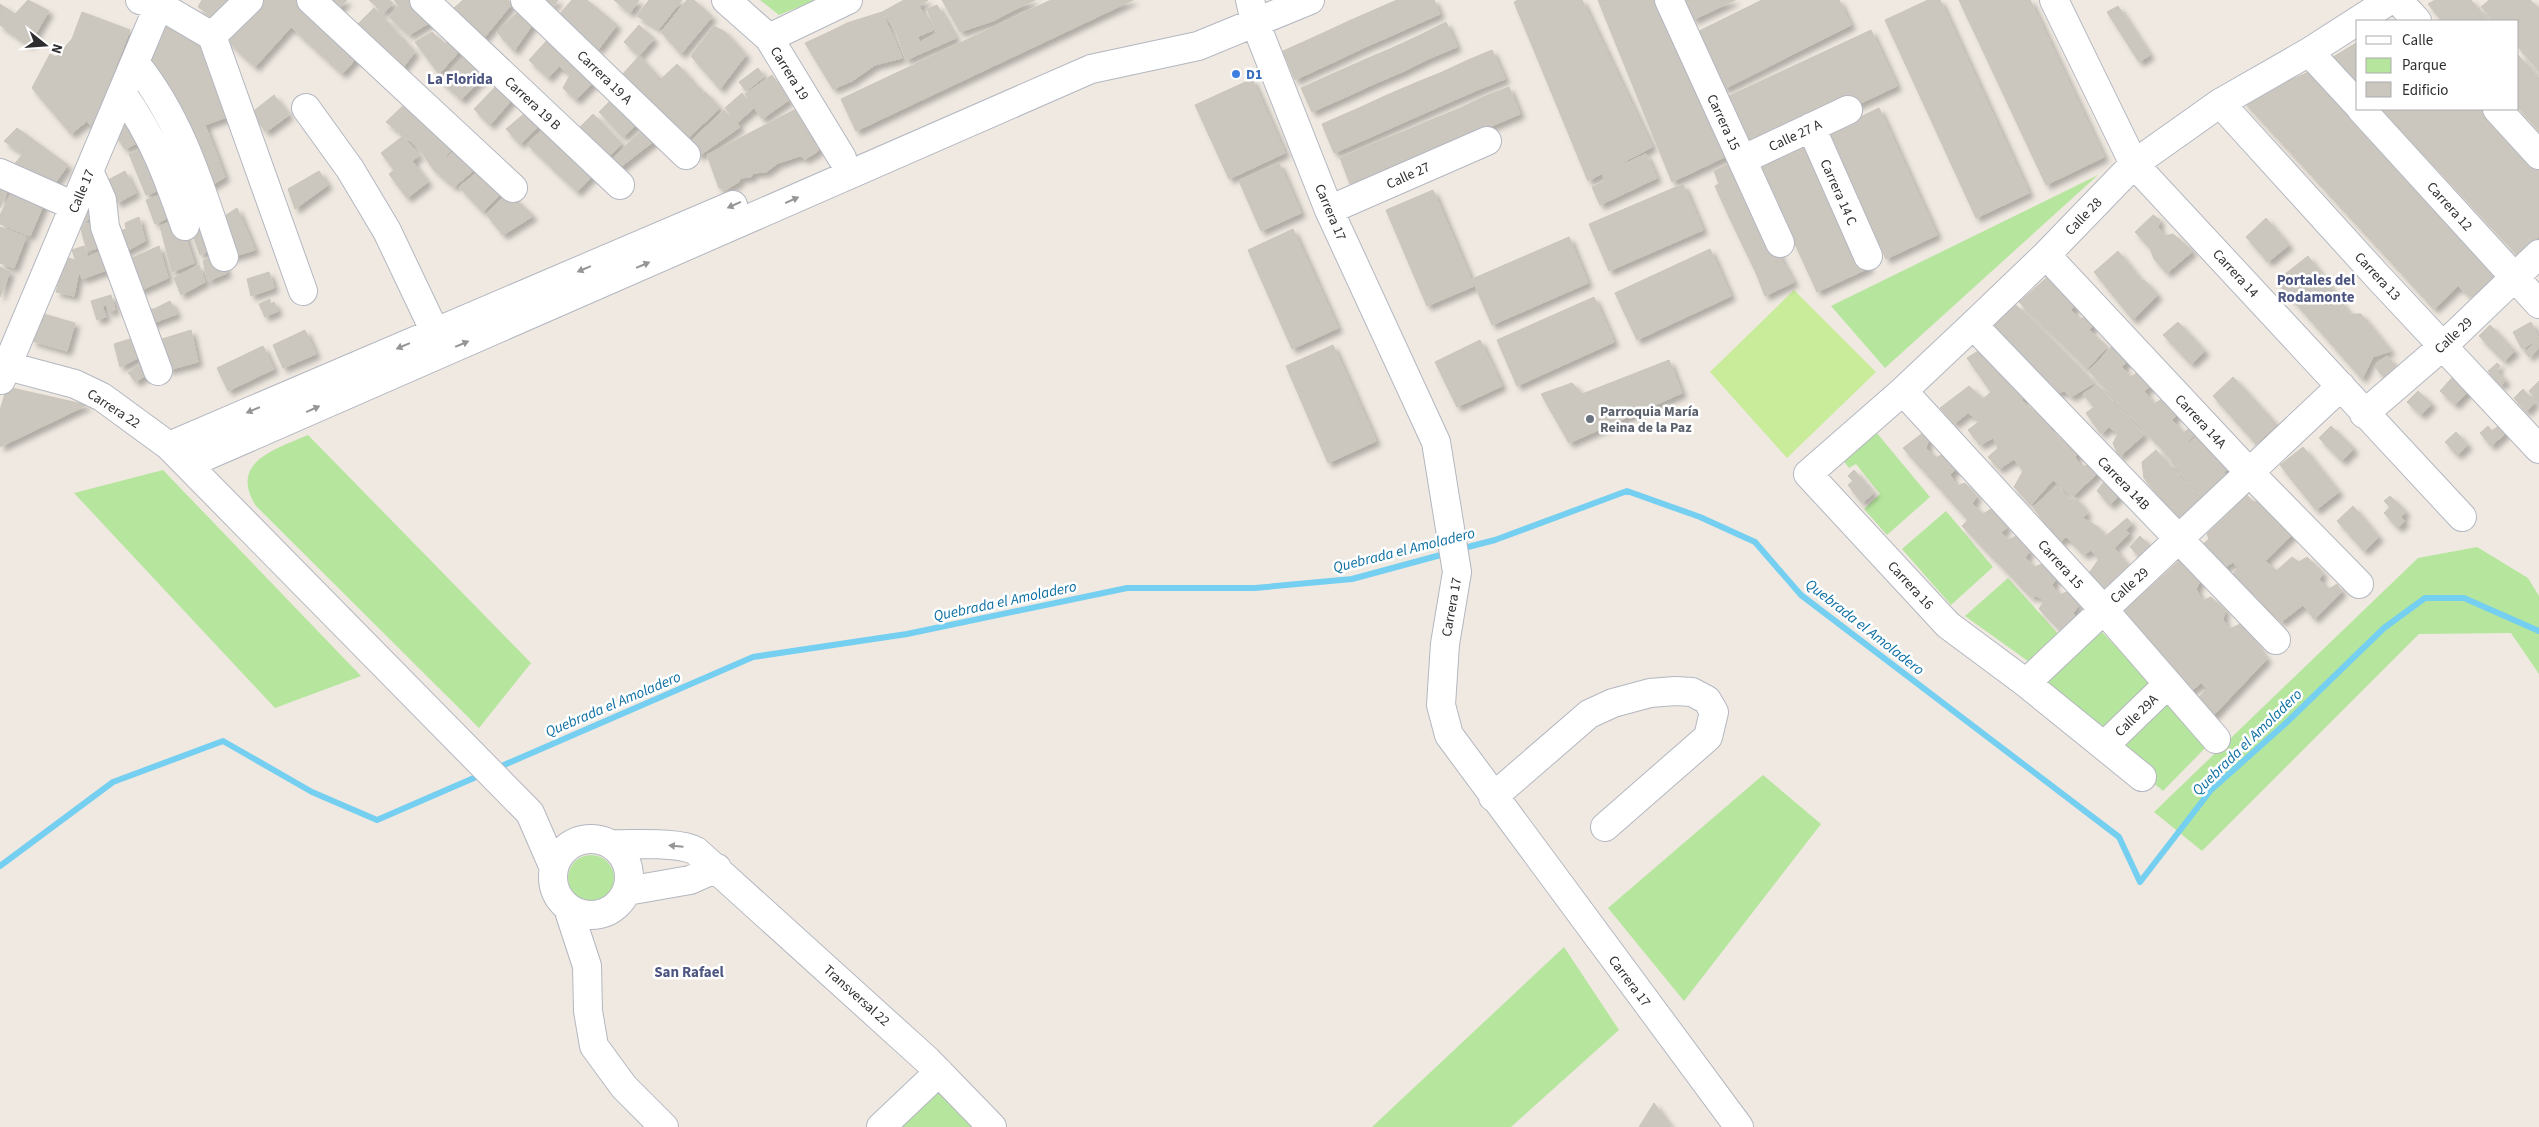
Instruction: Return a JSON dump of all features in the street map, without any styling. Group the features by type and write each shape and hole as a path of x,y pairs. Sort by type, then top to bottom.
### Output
{"street":[{"path":"212,36 249,0"},
{"path":"312,0 513,188"},
{"name":"Carrera 19 B","path":"424,0 620,185"},
{"name":"Carrera 19 A","path":"525,0 686,155"},
{"name":"Carrera 19","path":"726,0 769,38 842,158"},
{"path":"769,38 848,0"},
{"path":"178,455 435,332 1053,66 1103,50 1184,32 1256,7 1310,0"},
{"name":"Carrera 15","path":"1669,0 1780,243"},
{"name":"Carrera 14","path":"2054,0 2134,164 2341,386 2364,414 2462,517"},
{"name":"Calle 28","path":"2359,20 2390,0"},
{"path":"2398,0 2416,20"},
{"path":"153,2 212,36 303,292"},
{"name":"Calle 17","path":"3,370 135,63 153,2"},
{"path":"178,455 1091,69 1198,46 1256,7"},
{"name":"Carrera 17","path":"1256,7 1329,210 1436,442 1457,572 1445,644 1440,705 1449,735 1493,797 1739,1127"},
{"name":"Calle 28","path":"1808,474 1903,391 1973,325 2046,255 2134,164 2220,103 2309,52 2356,22"},
{"path":"2309,52 2356,103"},
{"path":"135,63 149,80 176,126 224,257"},
{"path":"122,93 144,124 162,162 185,226"},
{"name":"Carrera 13","path":"2220,103 2379,278 2444,345 2539,449"},
{"path":"306,108 350,169 387,232 435,332"},
{"name":"Calle 27 A","path":"1742,160 1848,110"},
{"name":"Carrera 12","path":"2362,110 2539,304"},
{"path":"2498,110 2539,155"},
{"name":"Carrera 14 C","path":"1811,127 1868,256"},
{"name":"Calle 27","path":"1329,210 1487,141"},
{"path":"89,171 102,200 105,227 158,371"},
{"path":"0,173 74,206"},
{"name":"Calle 29","path":"2364,414 2444,345 2539,254"},
{"name":"Carrera 14A","path":"2046,255 2249,472 2359,584"},
{"name":"Carrera 14B","path":"1973,325 2276,640"},
{"name":"Carrera 22","path":"3,370 75,384 102,398 178,455 530,813"},
{"name":"Calle 29","path":"2026,683 2341,386"},
{"name":"Carrera 15","path":"1903,391 2103,609 2216,739"},
{"name":"Carrera 16","path":"1808,474 1948,625 2026,683"},
{"path":"2026,683 2142,777"},
{"name":"Calle 29A","path":"2104,746 2168,684"},
{"path":"1493,797 1590,714 1613,703 1650,693 1675,691 1692,692 1707,700 1714,712 1708,737 1605,827"},
{"path":"530,813 600,841 621,852 627,864 629,878 627,891 622,900 604,913 592,916 579,914 568,908"},
{"path":"530,813 553,866 554,890 568,908 587,966 588,1011 594,1046 624,1087 664,1127"},
{"path":"553,866 558,856 566,847 600,841"},
{"name":"Transversal 22","path":"600,841 690,847 717,868 940,1072 992,1127"},
{"path":"627,891 690,880 717,868"},
{"path":"587,966 604,913"},
{"path":"881,1127 940,1072"}],"green space":[{"path":"760,0 816,0 779,15"},
{"path":"2098,175 1885,368 1831,306"},
{"path":"1794,290 1876,372 1787,458 1710,372"},
{"path":"1876,432 1930,497 1887,535 1864,509 1880,494 1856,464 1849,468 1842,459"},
{"path":"308,435 531,663 479,728 256,506 249,491 248,478 252,468 270,452"},
{"path":"163,470 361,676 275,708 74,493"},
{"path":"1946,511 1993,567 1951,605 1902,549"},
{"path":"2477,547 2528,578 2539,596 2539,674 2511,633 2419,634 2202,851 2154,812 2418,558"},
{"path":"2008,578 2060,636 2032,664 1965,616"},
{"path":"2102,632 2153,685 2102,739 2039,686"},
{"path":"2164,692 2210,743 2163,791 2110,747"},
{"path":"1763,775 1821,824 1684,1001 1608,908"},
{"path":"591,855 604,859 610,865 614,878 610,891 604,897 591,901 578,897 572,891 568,878 572,865 578,859"},
{"path":"1564,947 1619,1030 1511,1127 1372,1127"},
{"path":"939,1089 977,1127 898,1127"}],"building":[{"path":"28,0 49,11 29,45 0,25 0,4 15,14"},
{"path":"202,0 233,0 217,19 198,7"},
{"path":"259,0 308,0 363,51 342,74 291,27 255,67 224,38"},
{"path":"318,0 347,0 333,15"},
{"path":"369,0 389,0 393,3 384,13"},
{"path":"394,0 416,0 436,19 409,35 389,17 399,6"},
{"path":"463,0 508,0 512,4 483,39 453,9"},
{"path":"545,0 558,0 553,7"},
{"path":"572,0 587,0 617,25 598,50 557,17"},
{"path":"614,0 639,0 630,13"},
{"path":"649,0 682,0 659,29 637,16"},
{"path":"687,0 694,0 712,17 681,54 661,32"},
{"path":"904,0 928,0 919,6 933,30 917,37 911,24 896,31 882,12"},
{"path":"942,0 983,0 993,21 960,32"},
{"path":"983,0 1004,0 1010,12 993,21"},
{"path":"1004,0 1035,0 1010,12"},
{"path":"1051,0 1133,0 856,131 841,99"},
{"path":"1397,0 1404,0 1415,25 1386,38 1374,10"},
{"path":"1404,0 1434,0 1440,14 1415,25"},
{"path":"1518,0 1582,0 1652,147 1588,181 1514,2"},
{"path":"1598,0 1662,0 1733,153 1672,182"},
{"path":"1683,0 1735,0 1693,20"},
{"path":"1762,0 1839,0 1851,25 1724,89 1697,32"},
{"path":"1928,0 1940,0 2029,193 1976,218 1885,20"},
{"path":"1959,0 2030,0 2104,157 2046,185"},
{"path":"2435,0 2471,0 2486,20 2441,20 2428,4"},
{"path":"2489,0 2530,0 2539,9 2539,71 2519,48 2519,20 2493,20 2481,7"},
{"path":"937,5 956,38 906,60 896,31 911,24 920,42 937,33 927,9"},
{"path":"2118,6 2150,55 2139,62 2107,12"},
{"path":"523,7 535,21 514,51 497,32"},
{"path":"374,8 415,52 398,74 352,30"},
{"path":"1374,10 1386,38 1363,48 1351,20"},
{"path":"82,12 130,30 92,127 87,121 71,134 32,88 50,54 56,57 72,39"},
{"path":"882,12 902,58 875,65 847,23"},
{"path":"1351,20 1363,48 1336,61 1323,33"},
{"path":"1446,22 1457,47 1428,59 1418,36"},
{"path":"847,23 875,65 852,81 829,32"},
{"path":"161,24 206,50 217,68 210,72 227,117 205,125 225,177 203,191 149,70"},
{"path":"639,25 654,39 639,56 624,42"},
{"path":"714,26 725,32 746,55 720,89 691,56"},
{"path":"1871,30 1897,86 1753,154 1727,97"},
{"path":"432,32 445,44 454,36 464,46 439,74 415,42"},
{"path":"829,32 852,81 833,89 805,43"},
{"path":"1323,33 1336,61 1314,71 1301,43"},
{"path":"1418,36 1428,59 1402,72 1392,48"},
{"path":"550,37 596,80 576,100 563,88 570,75 559,66 548,78 529,60"},
{"path":"1301,43 1314,71 1295,80 1283,51"},
{"path":"2356,43 2356,81 2333,57"},
{"path":"1392,48 1402,72 1376,83 1366,59"},
{"path":"471,49 491,70 461,100 440,80"},
{"path":"1492,50 1505,79 1480,89 1468,60"},
{"path":"639,56 660,78 642,96 621,76"},
{"path":"2519,56 2539,78 2539,131 2519,109"},
{"path":"1366,59 1376,83 1350,95 1339,71"},
{"path":"1468,60 1480,89 1452,101 1440,73"},
{"path":"677,64 690,78 656,111 642,97"},
{"path":"758,68 764,77 746,91 739,82"},
{"path":"2313,70 2505,278 2471,297 2458,286 2434,309 2243,101"},
{"path":"1339,71 1350,95 1332,103 1321,79"},
{"path":"1440,73 1452,101 1427,112 1415,83"},
{"path":"772,75 789,100 762,119 745,94"},
{"path":"690,79 703,92 670,124 657,110"},
{"path":"1252,79 1285,153 1229,179 1195,105"},
{"path":"1321,79 1332,103 1312,112 1301,88"},
{"path":"502,80 516,95 490,125 474,109"},
{"path":"1415,83 1427,112 1400,124 1387,95"},
{"path":"1509,87 1520,114 1494,125 1483,97"},
{"path":"705,92 720,108 687,139 672,124"},
{"path":"742,93 754,108 737,123 725,108"},
{"path":"274,95 289,115 266,132 251,113"},
{"path":"1387,95 1400,124 1373,136 1361,107"},
{"path":"614,97 639,122 623,137 599,112"},
{"path":"1483,97 1494,125 1468,135 1458,109"},
{"path":"408,101 440,129 419,148 386,122"},
{"path":"1361,107 1373,136 1334,153 1322,124"},
{"path":"531,108 544,121 520,144 506,129"},
{"path":"798,108 820,146 817,152 805,159 800,156 778,163 766,172 753,173 751,177 740,178 739,182 727,189 719,188 707,155"},
{"path":"1879,108 1937,235 1886,259 1829,132"},
{"path":"1458,109 1468,135 1437,148 1426,122"},
{"path":"128,110 146,139 125,149 114,133"},
{"path":"724,110 740,127 699,156 690,142"},
{"path":"2382,110 2486,110 2539,167 2539,236 2519,257"},
{"path":"593,114 622,144 608,158 579,128"},
{"path":"1426,122 1437,148 1415,157 1405,131"},
{"path":"547,126 596,172 577,192 527,144"},
{"path":"646,126 658,138 618,169 611,160"},
{"path":"17,128 68,165 50,190 10,169 23,154 4,141"},
{"path":"440,129 457,144 433,169 419,148"},
{"path":"1405,131 1415,157 1385,169 1374,143"},
{"path":"403,136 419,156 412,161 428,182 407,198 389,174 394,170 381,153"},
{"path":"1811,141 1869,268 1817,292 1759,165"},
{"path":"1374,143 1385,169 1350,184 1340,158"},
{"path":"461,145 481,164 454,187 433,169"},
{"path":"151,146 167,187 146,195 129,154"},
{"path":"1646,154 1657,178 1600,205 1592,187 1605,181 1602,174"},
{"path":"1279,163 1301,213 1261,231 1239,181"},
{"path":"1731,163 1757,204 1729,217 1715,186 1719,184 1714,171"},
{"path":"484,167 506,188 483,212 459,187"},
{"path":"125,171 136,193 117,203 106,181"},
{"path":"319,171 328,185 295,209 288,189"},
{"path":"0,181 9,186 0,208"},
{"path":"1683,184 1703,230 1609,271 1589,224"},
{"path":"15,186 46,199 30,236 0,224 0,215"},
{"path":"1433,190 1474,286 1427,306 1386,210"},
{"path":"170,192 178,213 155,224 146,200"},
{"path":"508,192 533,216 503,235 486,214"},
{"path":"87,203 98,217 78,222"},
{"path":"1757,204 1769,232 1742,244 1729,217"},
{"path":"237,208 255,250 231,257 217,221"},
{"path":"2153,215 2160,220 2158,227 2165,236 2173,234 2193,251 2167,273 2154,259 2150,248 2135,232"},
{"path":"139,217 145,241 123,253 117,232 126,229 125,223"},
{"path":"205,218 218,246 200,255 189,224"},
{"path":"2266,218 2289,245 2268,262 2246,237"},
{"path":"180,219 194,263 172,272 160,226"},
{"path":"99,221 105,246 87,251 80,226"},
{"path":"0,227 26,237 14,268 0,263"},
{"path":"1293,229 1338,328 1292,349 1248,250"},
{"path":"1769,232 1782,261 1756,273 1742,244"},
{"path":"1569,237 1588,283 1492,325 1472,279"},
{"path":"84,246 88,257 109,249 115,267 82,279 72,250"},
{"path":"159,246 168,278 139,291 125,261"},
{"path":"1710,249 1731,296 1637,340 1615,293"},
{"path":"219,251 227,273 208,281 203,261"},
{"path":"2118,251 2141,280 2145,281 2158,295 2133,320 2094,272"},
{"path":"2308,256 2350,314 2361,314 2391,351 2373,357 2362,379 2276,281"},
{"path":"65,257 75,260 79,271 74,296 56,292"},
{"path":"1782,261 1794,282 1765,296 1756,273"},
{"path":"199,265 205,282 181,295 174,278"},
{"path":"0,267 10,272 0,297"},
{"path":"269,272 274,288 251,296 247,279"},
{"path":"2052,273 2080,301 2071,310 2080,319 2090,315 2097,322 2089,330 2107,347 2087,369 2019,302"},
{"path":"111,295 115,310 109,312 106,305 102,306 106,317 97,320 91,301"},
{"path":"1594,297 1614,342 1517,386 1497,340"},
{"path":"270,299 270,304 274,302 278,311 265,317 259,304"},
{"path":"170,301 177,314 145,326 140,309 154,309"},
{"path":"2016,305 2094,383 2071,397 2064,391 2058,393 2045,391 1992,324"},
{"path":"40,313 75,323 67,351 32,341"},
{"path":"2178,322 2205,351 2191,364 2163,335"},
{"path":"2531,322 2539,339 2522,349 2513,332"},
{"path":"2490,325 2515,351 2504,361 2479,336"},
{"path":"191,330 198,362 168,370 162,339"},
{"path":"305,330 316,354 283,368 273,345"},
{"path":"139,336 146,354 120,367 114,344"},
{"path":"2539,339 2539,348 2529,357 2525,352"},
{"path":"1480,340 1502,386 1457,407 1435,362"},
{"path":"2115,343 2131,357 2122,367 2131,377 2142,369 2155,383 2144,391 2154,404 2165,397 2181,410 2172,420 2184,433 2191,426 2197,432 2172,460 2089,371"},
{"path":"1333,345 1376,441 1328,463 1286,366"},
{"path":"263,346 274,369 228,391 217,368"},
{"path":"1978,351 1982,356 1988,352 2000,368 1998,375 2015,380 2029,395 2021,400 2034,411 2044,409 2054,420 2050,428 2061,440 2069,435 2081,450 2075,457 2081,467 2094,463 2100,471 2073,496 2053,480 2031,505 2014,487 2023,471 2014,459 1999,469 1988,457 1998,448 1993,438 1980,445 1968,430 1980,421 1968,413 1954,424 1940,408 1969,386 1983,399 1991,392 1967,358"},
{"path":"2387,356 2399,370 2387,381 2375,367"},
{"name":"Parroquia María Reina de la Paz","path":"1669,360 1682,393 1569,443 1541,394 1572,383 1582,394"},
{"path":"143,362 150,372 136,382 128,373"},
{"path":"2497,363 2500,366 2496,370 2506,381 2500,386 2488,371"},
{"path":"2458,371 2473,386 2455,405 2440,391"},
{"path":"2233,377 2277,425 2256,444 2213,396"},
{"path":"2539,381 2539,401 2529,391"},
{"path":"2097,385 2144,435 2119,457 2113,443 2118,434 2109,427 2101,434 2086,413 2094,407 2083,394"},
{"path":"7,387 87,405 0,447 0,410"},
{"path":"2523,389 2535,403 2526,412 2514,398"},
{"path":"2418,391 2432,404 2421,415 2407,402"},
{"path":"2501,424 2506,433 2491,446 2480,433 2488,426 2492,431"},
{"path":"2331,426 2354,449 2342,461 2319,438"},
{"path":"1924,432 1929,439 1926,448 1936,458 1946,452 1958,467 1950,475 1957,486 1965,483 1977,496 1972,504 1983,514 1991,509 2001,516 2007,528 2001,532 2008,540 2016,536 2030,551 2025,558 2035,567 2044,563 2057,577 2052,585 2059,595 2067,592 2079,605 2073,613 2076,618 2062,632 2039,609 2044,601 2037,596 2031,597 1962,526 1968,520 1903,448"},
{"path":"2456,432 2468,445 2457,455 2445,442"},
{"path":"2198,434 2230,467 2224,472 2229,478 2205,500 2171,462"},
{"path":"2303,447 2339,492 2316,510 2280,465"},
{"path":"2156,450 2202,502 2178,521 2144,478 2142,462"},
{"path":"1854,470 1874,493 1862,503 1848,485 1853,481 1848,476"},
{"path":"2106,479 2121,494 2110,505 2097,491"},
{"path":"2057,486 2069,500 2077,499 2087,513 2083,518 2098,527 2129,567 2106,592 2089,573 2099,559 2091,550 2084,555 2066,537 2059,543 2033,507"},
{"path":"2247,495 2253,502 2262,500 2293,534 2265,561 2276,571 2292,557 2299,562 2307,557 2323,573 2319,580 2329,589 2337,584 2342,592 2314,619 2303,605 2281,622 2231,576 2238,568 2233,562 2218,572 2210,552 2203,544 2209,539 2207,534"},
{"path":"2390,496 2406,512 2401,517 2405,521 2398,528 2384,513 2390,507 2384,501"},
{"path":"2353,506 2379,537 2364,551 2337,521"},
{"path":"2127,518 2132,524 2126,530 2129,534 2115,547 2106,536"},
{"path":"2140,536 2152,548 2142,559 2130,547"},
{"path":"2182,558 2201,580 2196,589 2202,601 2211,597 2225,610 2223,620 2230,629 2242,623 2267,659 2212,717 2196,700 2207,689 2201,683 2190,692 2124,611"},
{"path":"1654,1103 1671,1127 1639,1127"}],"waterway":[{"name":"Quebrada el Amoladero","path":"1460,549 1495,540 1627,491 1700,517 1755,542 1801,595 2119,837 2140,882 2211,790 2286,723 2384,628 2425,598 2464,598 2539,631"},
{"name":"Quebrada el Amoladero","path":"497,768 753,657 907,634 1127,588 1255,588 1352,579 1448,553"},
{"name":"Quebrada el Amoladero","path":"0,866 113,782 223,741 312,792 377,820 483,774"}],"place":[{"name":"D1","path":"1236,74"},
{"name":"Parroquia María Reina de la Paz","path":"1590,419"}],"district":[{"name":"La Florida","path":"460,79"},
{"name":"Portales del Rodamonte","path":"2316,288"},
{"name":"San Rafael","path":"689,972"}]}
